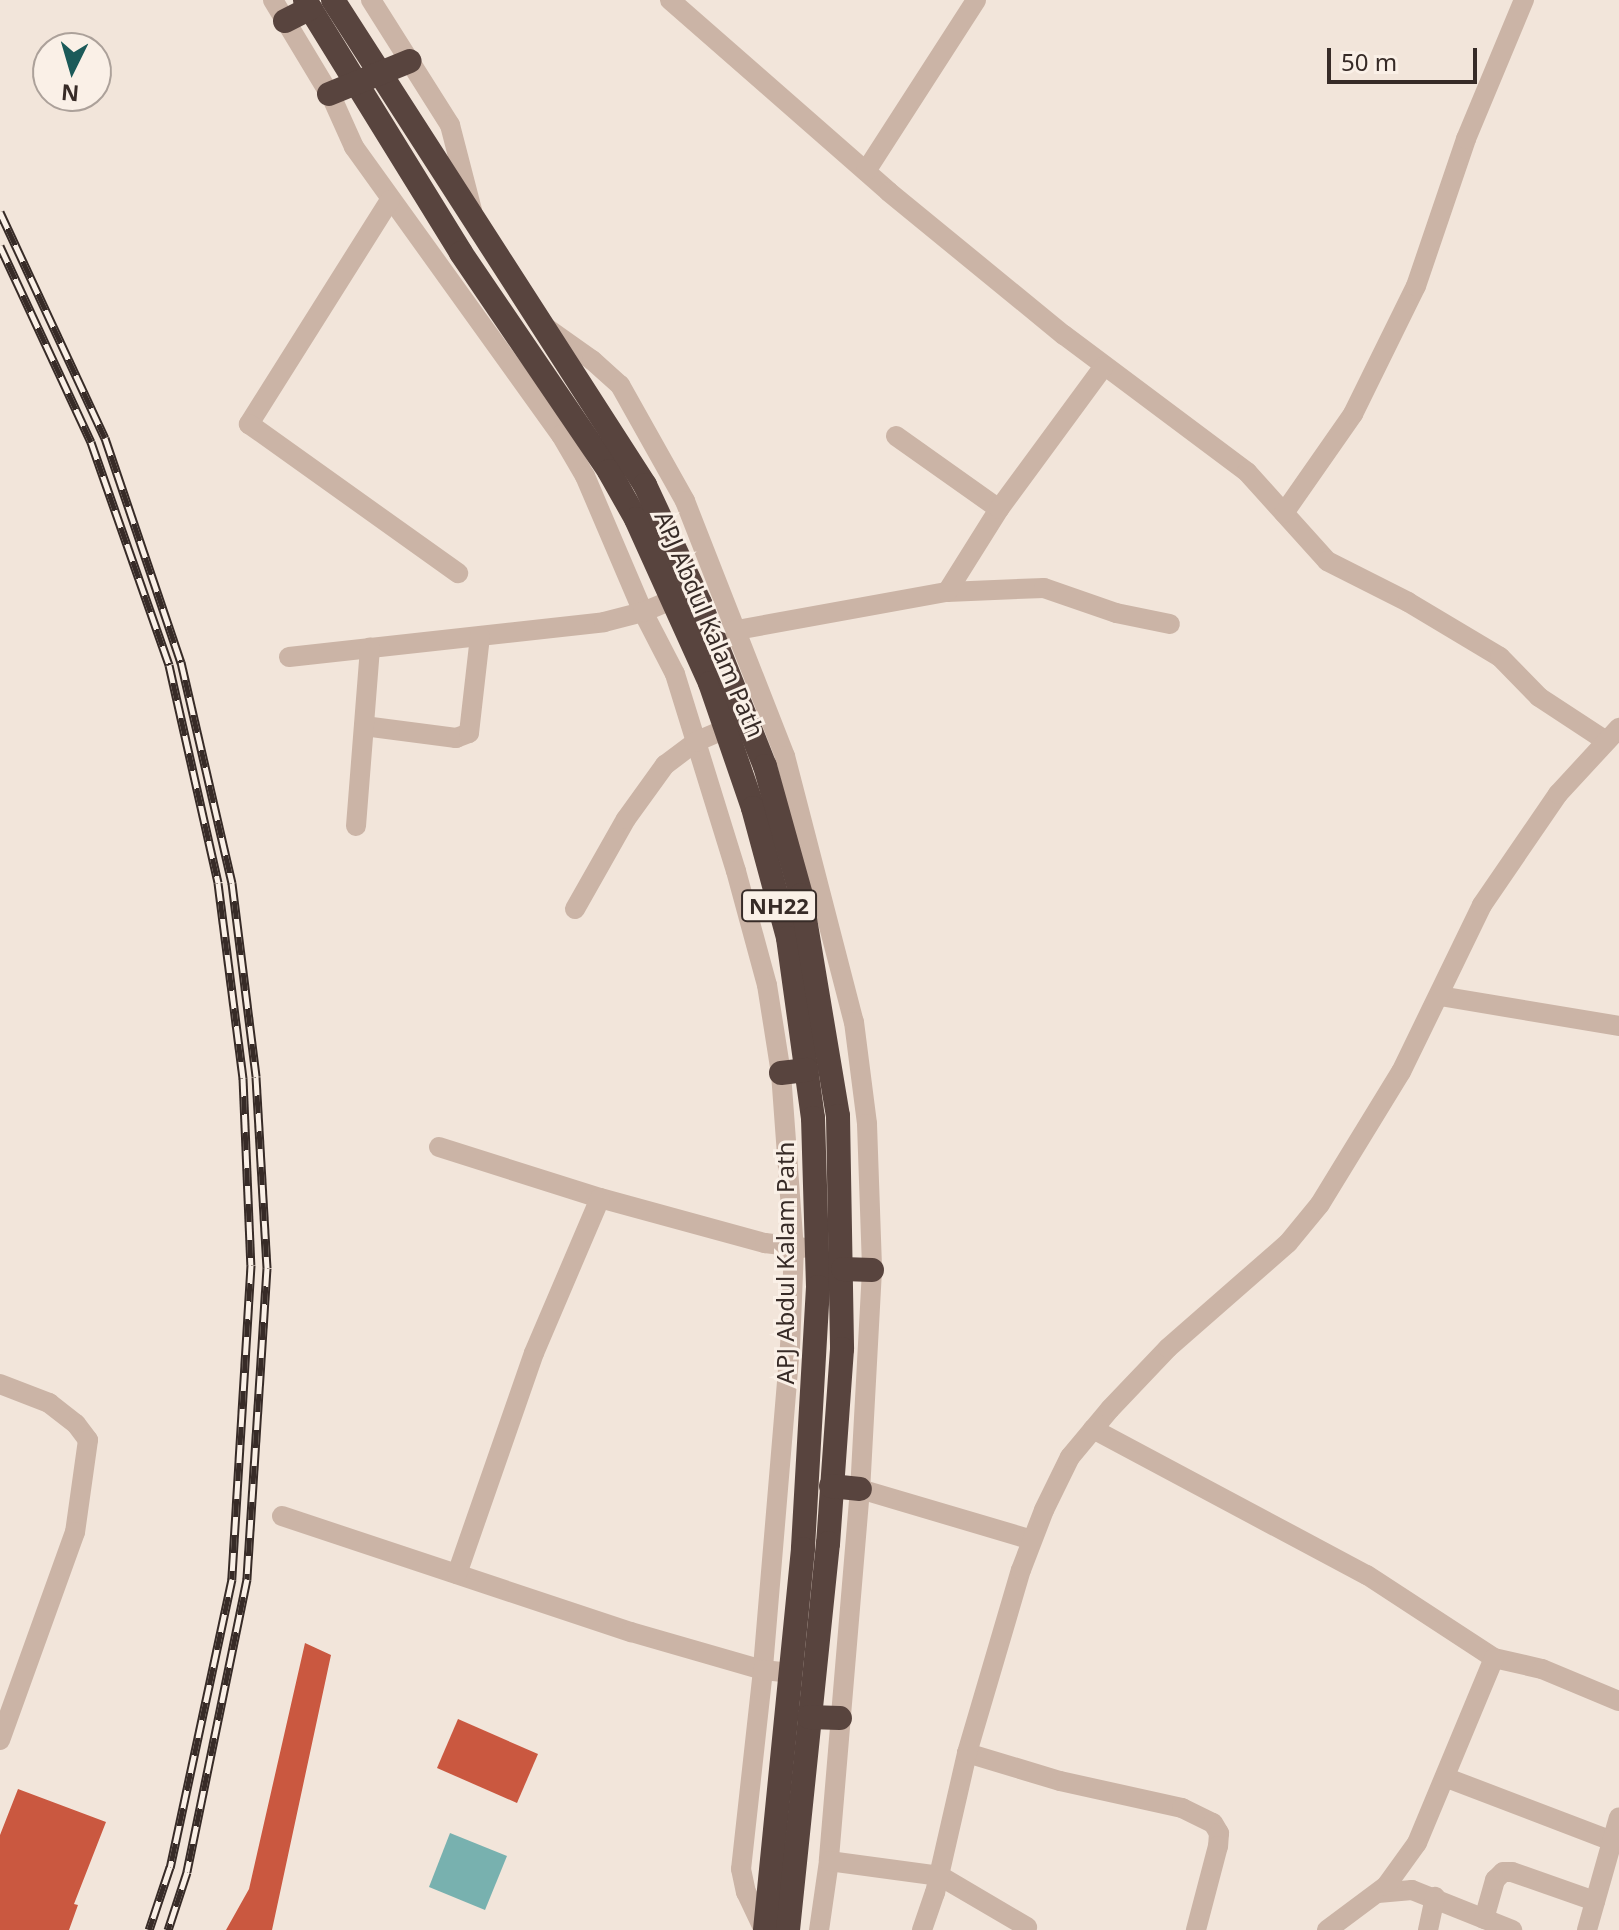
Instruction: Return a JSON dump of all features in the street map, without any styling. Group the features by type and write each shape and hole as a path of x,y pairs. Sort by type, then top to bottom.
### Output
{"highway":[{"path":"285,21 316,3"},
{"name":"APJ Abdul Kalam Path","path":"316,3 458,197 645,485 753,808 788,938 807,1070 816,1163 805,1248 806,1501 764,1930"},
{"path":"329,94 410,61"},
{"name":"APJ Abdul Kalam Path","path":"369,78 434,210 550,402 609,471 683,595 712,635 765,766 801,895 838,1116 842,1349 788,1930"},
{"path":"434,210 458,197"},
{"path":"781,1073 807,1070"},
{"path":"843,1269 872,1270"},
{"path":"831,1486 860,1489"},
{"path":"809,1717 840,1718"}],"street":[{"name":"NH22","path":"273,0 329,94 354,147 390,200 550,402 643,612 675,674 736,871 767,985 805,1248 790,1346 763,1670 741,1869 746,1892 764,1930"},
{"name":"NH22","path":"371,0 450,125 476,225"},
{"path":"670,0 866,171 1104,366 1247,472 1327,561 1408,602 1500,657 1539,697 1612,735 1558,794 1482,905 1440,996 1365,1135 1312,1214 1288,1243 1168,1348 1070,1457 1032,1540 967,1753 940,1876 922,1930"},
{"path":"866,171 976,0"},
{"path":"1284,513 1353,414 1416,286 1466,139 1524,0"},
{"path":"390,200 249,424 458,573"},
{"name":"NH22","path":"541,325 592,360 620,385 685,501 785,756 854,1022 867,1124 872,1270 860,1489 829,1861 819,1930"},
{"path":"947,592 999,509 1104,366"},
{"path":"896,436 999,509"},
{"path":"712,635 947,592 1044,588 1116,613 1170,624"},
{"path":"289,657 604,622 643,612 683,595"},
{"path":"364,726 456,738 469,733 480,637"},
{"path":"356,826 370,648"},
{"path":"575,909 626,819 665,765 695,742 726,729"},
{"path":"1440,996 1619,1026"},
{"path":"439,1147 600,1198 805,1248"},
{"path":"457,1574 534,1353 600,1198"},
{"path":"0,1384 49,1403 76,1424 88,1440 75,1532 0,1740"},
{"path":"1093,1429 1367,1575 1494,1658 1542,1669 1619,1701"},
{"path":"860,1489 1032,1540"},
{"path":"282,1516 631,1632 763,1670 791,1673"},
{"path":"1327,1930 1378,1893 1417,1843 1447,1778 1494,1658"},
{"path":"967,1753 1060,1781 1182,1808 1213,1823 1219,1833 1218,1846 1196,1930"},
{"path":"1447,1778 1612,1841"},
{"path":"1587,1930 1619,1817"},
{"path":"829,1861 940,1876 1027,1927"},
{"path":"1484,1919 1495,1880 1503,1872 1512,1872 1595,1901"},
{"path":"1378,1893 1412,1890 1512,1930"},
{"path":"1428,1930 1435,1897"}],"water":[{"path":"450,1833 507,1856 485,1910 429,1887"}],"building":[{"path":"305,1643 331,1655 272,1930 226,1930 249,1889"},
{"path":"458,1719 538,1754 517,1803 437,1768"},
{"path":"18,1789 106,1822 74,1904 78,1905 69,1930 0,1930 0,1835"}],"railway":[{"path":"0,212 105,438 181,662 232,883 256,1077 267,1268 247,1579 187,1872 168,1930"},
{"path":"0,246 91,442 169,665 218,883 243,1078 251,1265 232,1579 170,1867 149,1930"}]}
